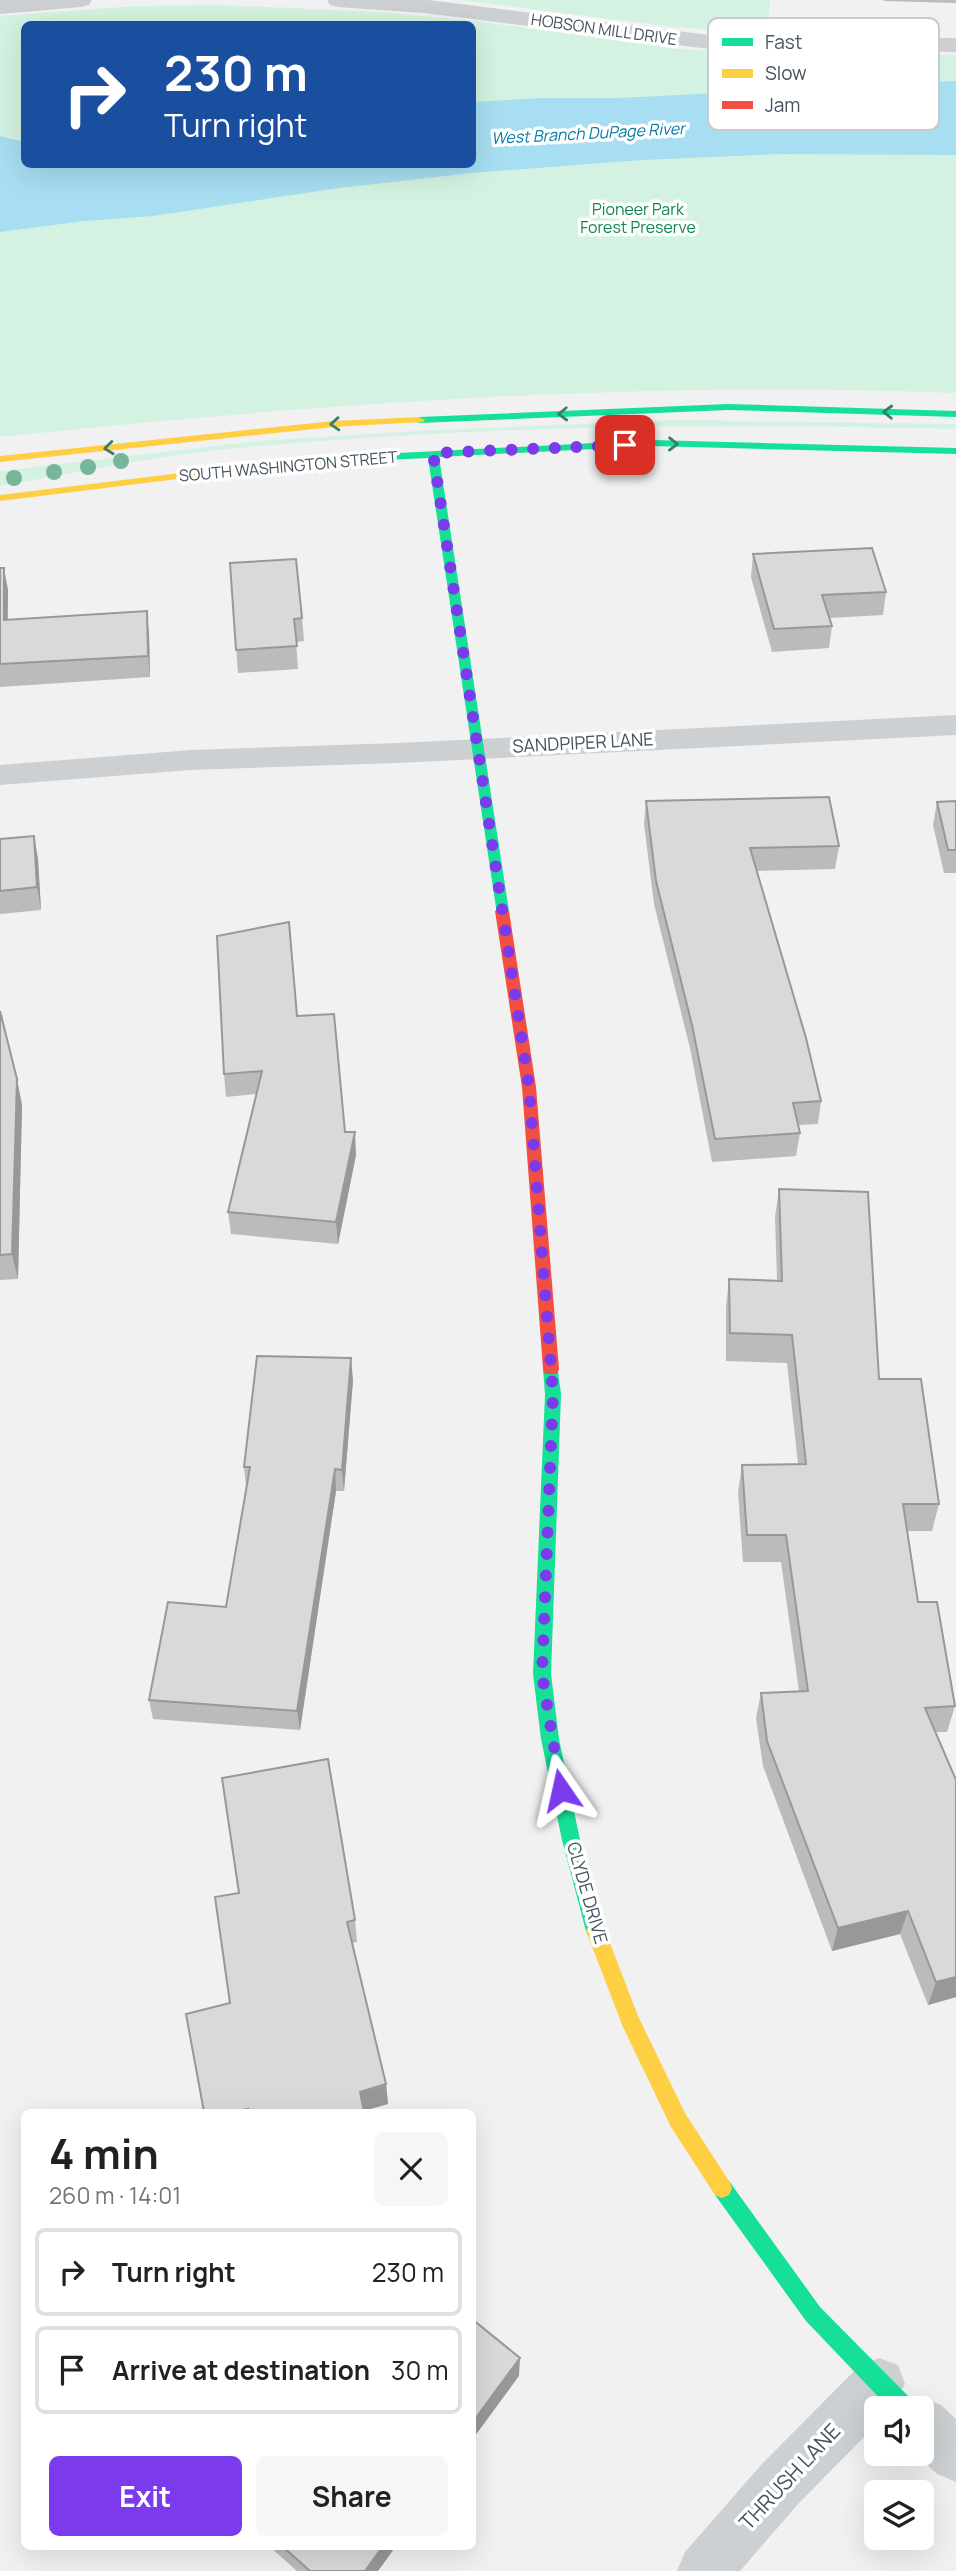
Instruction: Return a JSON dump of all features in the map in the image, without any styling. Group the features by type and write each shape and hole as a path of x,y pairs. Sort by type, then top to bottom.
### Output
{"main road":[{"name":"SOUTH WASHINGTON STREET","path":"0,459 346,424 728,407 956,414"},
{"name":"SOUTH WASHINGTON STREET","path":"0,498 262,464 433,453 652,443 956,451"},
{"name":"CLYDE DRIVE","path":"433,453 529,1087 553,1394 542,1674 550,1740 571,1840 592,1920 630,2020 678,2120 736,2210 813,2314 892,2396"}],"street":[{"path":"0,6 81,0"},
{"name":"HOBSON MILL DRIVE","path":"338,0 424,6 708,42"},
{"name":"SANDPIPER LANE","path":"0,775 191,760 956,725"},
{"name":"THRUSH LANE","path":"704,2571 780,2484 864,2418"},
{"path":"934,2435 956,2455"}],"green space":[{"path":"460,0 770,0 768,18 708,18 708,30"},
{"name":"Pioneer Park Forest Preserve","path":"217,5 381,12 475,21 21,21 21,168 476,168 476,21 708,51 708,130 939,130 939,55 956,55 956,393 717,390 478,398 239,414 0,437 0,16 137,6"},
{"path":"680,420 956,424 956,429 676,426 395,436 183,454 0,486 0,471 258,441 434,430"}],"water":[{"name":"West Branch DuPage River","path":"956,81 956,155 782,154 642,160 472,173 339,188 153,216 84,221 0,232 0,136 21,141 21,168 476,168 476,102 708,94 708,130 939,130 939,82"}],"building":[{"path":"872,548 886,592 822,595 832,626 774,629 753,554"},
{"path":"296,559 302,618 294,619 297,646 236,650 230,563"},
{"path":"0,568 4,568 4,620 147,611 148,656 0,664"},
{"path":"829,797 839,846 750,848 806,1038 821,1101 793,1103 800,1133 715,1139 692,1025 656,881 646,801"},
{"path":"956,801 956,850 948,850 937,802"},
{"path":"34,836 37,887 0,891 0,839"},
{"path":"289,922 297,1016 334,1014 345,1132 355,1132 336,1222 228,1212 262,1071 224,1074 217,936"},
{"path":"0,1011 17,1079 12,1254 0,1255"},
{"path":"779,1189 868,1192 879,1379 921,1379 939,1504 903,1504 918,1602 937,1602 955,1706 925,1708 956,1780 956,1977 936,1982 908,1911 838,1928 767,1741 761,1693 808,1691 786,1535 747,1535 742,1465 806,1464 792,1335 730,1333 729,1279 782,1281"},
{"path":"257,1356 351,1358 342,1470 335,1469 297,1711 149,1700 168,1602 226,1607 250,1467 244,1467"},
{"path":"328,1759 355,1920 347,1922 386,2084 360,2092 363,2109 203,2109 186,2014 230,2003 215,1897 239,1893 222,1778"},
{"path":"476,2322 520,2358 476,2418"},
{"path":"286,2550 380,2550 365,2571 310,2571"}],"traffic: fast":[{"path":"419,420 728,407 956,414"},
{"path":"302,461 652,443 956,451"},
{"path":"433,453 502,911"},
{"path":"551,1369 553,1394 542,1674 550,1739 571,1840 596,1931"},
{"path":"722,2188 813,2314 892,2396"}],"traffic: slow":[{"path":"0,459 333,424 419,420"},
{"path":"0,498 302,461"},
{"path":"596,1931 630,2020 678,2120 722,2188"}],"traffic: jam":[{"path":"502,911 529,1087 551,1369"}],"route":[{"path":"561,1790 550,1740 542,1674 553,1394 529,1087 433,453 625,445"}]}
